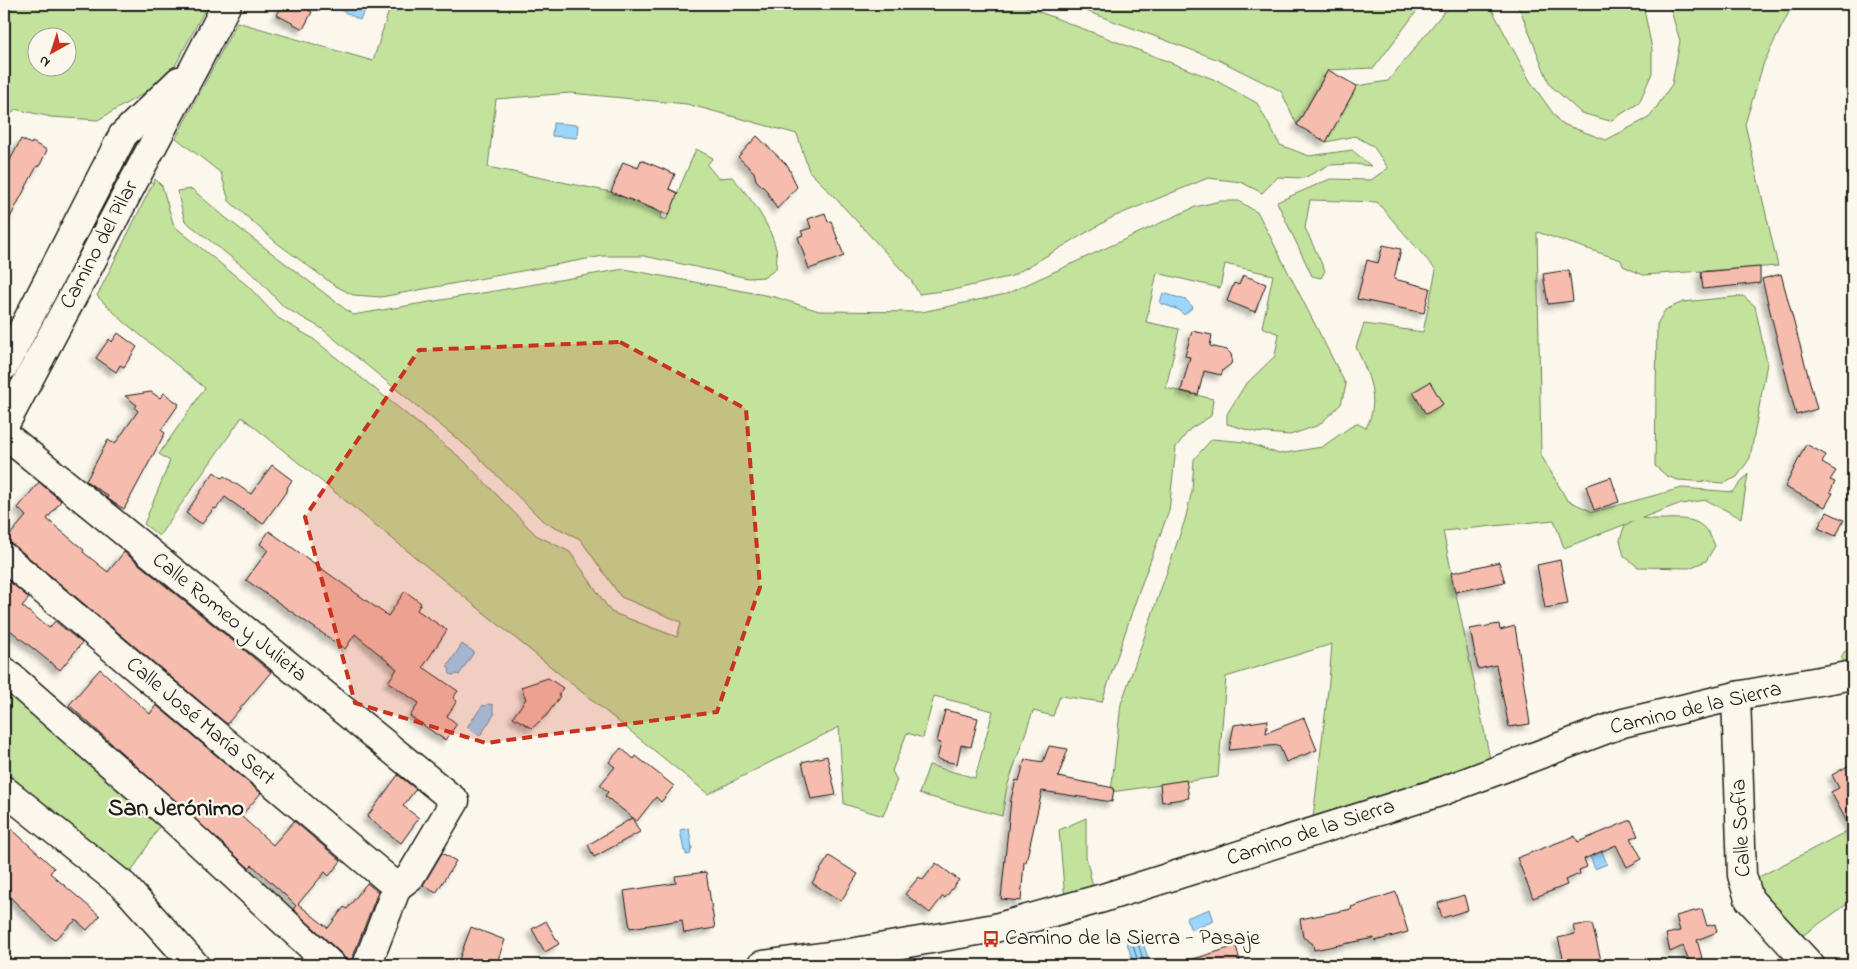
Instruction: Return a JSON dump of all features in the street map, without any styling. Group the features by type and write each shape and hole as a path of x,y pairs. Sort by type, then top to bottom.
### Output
{"street":[{"name":"Camino del Pilar","path":"4,426 227,4"},
{"name":"Camino del Pilar","path":"4,366 123,135 196,64"},
{"name":"Calle Romeo y Julieta","path":"4,434 455,801 410,877 397,887"},
{"name":"Calle José María Sert","path":"4,557 397,887"},
{"path":"4,671 168,814 331,965"},
{"name":"Camino de la Sierra","path":"762,965 850,953 987,930 1094,901 1440,792 1623,723 1736,696 1853,675"},
{"name":"Calle Sofía","path":"1736,696 1742,875 1748,900 1810,965"},
{"path":"4,790 124,886 195,965"},
{"path":"367,965 397,887"}],"highlighted area":[{"path":"620,342 746,409 760,587 717,712 486,743 355,703 305,517 419,350"}],"green space":[{"path":"4,4 208,4 168,79 98,120 51,117 15,109 4,124"},
{"path":"391,4 1019,4 1213,79 1257,103 1280,145 1309,156 1352,150 1371,166 1354,164 1329,165 1304,178 1278,177 1262,193 1241,182 1208,178 1113,217 1012,276 957,289 919,294 911,280 809,171 797,134 687,104 570,93 496,99 488,167 611,192 662,213 660,218 666,220 696,149 713,158 707,165 718,178 732,177 753,203 766,223 775,244 777,254 776,269 765,277 748,278 644,256 603,256 381,297 353,295 334,285 277,243 229,201 221,173 176,138 237,22 373,61"},
{"path":"1067,4 1422,4 1374,68 1328,70 1297,125 1281,91 1219,60"},
{"path":"1457,4 1489,4 1530,81 1560,123 1606,140 1650,117 1672,84 1680,41 1669,4 1793,4 1764,62 1745,124 1778,266 1643,275 1623,266 1621,260 1537,232 1541,455 1567,500 1593,512 1682,488 1733,492 1748,474 1741,518 1706,500 1676,505 1642,518 1685,519 1694,521 1702,526 1709,534 1715,546 1706,561 1689,568 1638,567 1624,556 1620,540 1624,527 1634,521 1564,548 1554,520 1443,531 1490,759 1313,818 1332,644 1226,677 1218,777 1111,792 1121,704 1185,520 1192,491 1194,459 1212,439 1245,442 1279,454 1322,447 1356,423 1366,428 1373,397 1365,367 1356,347 1364,324 1423,332 1436,270 1377,202 1310,200 1305,228 1325,271 1321,278 1312,276 1277,202 1330,179 1371,180 1388,168 1373,146 1355,136 1326,142 1357,86 1388,81 1443,13"},
{"path":"1516,4 1643,4 1652,49 1652,73 1639,103 1610,121 1581,113 1550,85 1521,12"},
{"path":"133,143 138,146 29,355 24,352"},
{"path":"155,179 162,186 174,226 248,286 278,318 312,338 462,459 536,535 570,552 611,612 677,637 681,622 621,597 580,539 543,521 472,451 321,328 284,307 255,276 185,221 177,191 192,189 226,218 353,315 624,269 775,297 819,311 922,312 1006,294 1195,207 1220,201 1239,201 1258,213 1346,385 1341,404 1319,425 1290,435 1255,432 1227,424 1227,414 1245,385 1275,356 1279,334 1262,327 1273,275 1225,264 1220,288 1157,273 1146,322 1179,329 1166,388 1213,399 1211,416 1190,429 1176,447 1169,511 1139,591 1102,702 1060,696 1053,716 1033,711 1007,787 1002,816 919,794 929,765 975,778 993,711 934,696 923,738 907,733 892,771 897,780 883,816 844,804 839,727 708,794 242,417 159,536 144,524 170,461 159,454 205,388 123,321 97,296"},
{"path":"1743,296 1755,306 1767,363 1750,458 1737,477 1724,483 1678,480 1667,476 1655,466 1657,324 1665,310 1683,302"},
{"path":"1853,648 1853,663 1848,664 1841,658 1844,652"},
{"path":"4,678 164,819 127,879 4,780"},
{"path":"1086,818 1086,856 1094,892 1065,899 1059,830"},
{"path":"1853,828 1853,900 1799,938 1768,905 1757,878"}],"water":[{"path":"336,4 362,4 367,7 360,20 335,7"},
{"path":"553,123 578,125 577,138 552,136"},
{"path":"1163,293 1186,300 1193,307 1184,315 1179,310 1160,303"},
{"path":"462,644 474,652 459,675 451,675 450,669 447,667"},
{"path":"483,705 493,705 495,713 480,736 467,727"},
{"path":"689,828 692,849 690,850 691,854 686,855 680,830"},
{"path":"1597,839 1607,864 1595,869 1585,843"},
{"path":"1210,909 1214,921 1191,930 1186,918"},
{"path":"1140,935 1150,963 1134,965 1126,940"}],"building":[{"path":"283,4 312,4 308,10 312,12 303,29 277,15"},
{"path":"1328,70 1357,86 1326,142 1297,125"},
{"path":"757,136 788,166 797,187 777,209 766,190 756,180 754,172 738,157"},
{"path":"21,139 31,144 32,142 47,150 4,229 4,172"},
{"path":"641,160 675,174 669,189 678,193 669,215 611,192 623,162 638,168"},
{"path":"825,213 828,222 831,221 844,256 809,269 798,237 803,235 801,231 811,228 808,219"},
{"path":"1383,245 1401,249 1394,279 1430,288 1424,313 1357,299 1367,260 1378,263"},
{"path":"1760,267 1760,283 1703,289 1701,272"},
{"path":"1569,270 1573,301 1548,304 1543,274"},
{"path":"1781,274 1817,409 1796,415 1762,279"},
{"path":"1243,275 1266,284 1255,312 1227,301 1234,283 1239,285"},
{"path":"1192,331 1212,335 1210,346 1227,350 1231,354 1232,359 1231,364 1223,370 1221,375 1204,371 1198,395 1181,391 1190,357 1185,356"},
{"path":"118,333 137,347 124,367 120,365 116,372 96,358 109,339 112,342"},
{"path":"1430,382 1443,404 1426,414 1413,392"},
{"path":"151,392 160,398 164,393 179,404 161,430 165,433 124,509 86,481 108,440 115,444 138,411 135,408 137,405 125,396"},
{"path":"1806,444 1826,455 1822,463 1836,471 1830,480 1835,482 1830,492 1833,493 1825,507 1785,487"},
{"path":"272,465 292,480 288,489 263,524 225,497 202,524 186,513 214,472 222,478 224,476 251,494"},
{"path":"1611,477 1619,502 1594,510 1586,486"},
{"path":"39,482 61,501 47,519 84,550 83,552 108,572 124,552 271,672 227,724 14,545 4,542 26,516 18,508"},
{"path":"1827,512 1844,520 1836,536 1818,528"},
{"path":"269,531 388,616 405,591 421,603 417,610 447,630 423,667 458,691 453,698 457,701 447,716 457,724 445,740 410,716 419,703 388,682 397,669 355,634 345,649 246,580 268,550 260,544"},
{"path":"1560,560 1568,604 1545,608 1537,565"},
{"path":"1499,562 1505,582 1455,592 1451,573"},
{"path":"4,577 29,598 22,606 49,628 55,621 82,643 60,670 5,626 4,628"},
{"path":"1499,624 1500,630 1515,626 1530,724 1509,727 1496,665 1478,669 1470,629"},
{"path":"100,669 150,714 156,705 261,793 241,816 273,845 294,821 341,861 329,876 325,872 298,904 328,928 344,907 347,909 367,883 378,892 352,959 352,965 346,965 346,960 342,954 293,909 296,906 285,895 252,865 249,868 69,705"},
{"path":"548,678 563,688 547,715 532,728 513,717 526,699 521,687"},
{"path":"945,710 978,718 971,747 961,745 957,764 937,759 941,743 937,742"},
{"path":"1304,718 1317,750 1286,762 1279,745 1229,750 1234,725 1268,720 1266,733"},
{"path":"1049,746 1068,749 1058,777 1114,788 1112,802 1042,791 1026,862 1024,862 1021,901 1001,899 1011,799 1016,780 1019,781 1025,759 1043,762"},
{"path":"621,748 634,759 636,756 674,786 661,802 656,797 637,821 605,796 608,792 600,785 615,767 609,762"},
{"path":"827,756 836,795 811,799 802,762"},
{"path":"1853,763 1853,833 1831,792 1839,788 1832,775"},
{"path":"398,775 416,789 403,806 419,818 401,843 367,817"},
{"path":"1186,780 1189,798 1162,802 1160,784"},
{"path":"632,818 640,832 594,857 588,845"},
{"path":"1631,820 1638,836 1631,838 1642,859 1627,867 1616,845 1584,859 1587,867 1579,870 1580,874 1565,880 1567,885 1533,898 1517,858 1575,836 1578,842"},
{"path":"4,822 54,868 50,873 100,916 87,930 76,920 54,940 4,891"},
{"path":"442,853 456,861 436,893 423,885"},
{"path":"829,856 858,874 841,901 812,883"},
{"path":"936,863 959,880 930,913 905,894 919,877 923,880"},
{"path":"706,872 715,928 684,933 682,920 630,928 624,891 676,883 675,876"},
{"path":"1396,892 1408,932 1375,941 1374,938 1314,950 1313,944 1303,937 1300,919 1352,909 1351,907"},
{"path":"1464,895 1468,910 1442,918 1438,903"},
{"path":"1702,909 1707,926 1715,924 1717,932 1697,940 1704,965 1691,965 1683,946 1670,952 1666,934 1680,931 1676,916"},
{"path":"546,921 559,944 545,952 532,929"},
{"path":"1592,924 1601,960 1581,965 1565,965 1558,938 1575,934 1573,926"},
{"path":"471,927 505,940 496,965 457,965"},
{"path":"1236,946 1241,965 1188,965 1187,961"}],"place":[{"name":"Camino de la Sierra - Pasaje","path":"991,939"}],"district":[{"name":"San Jerónimo","path":"176,809"}]}
